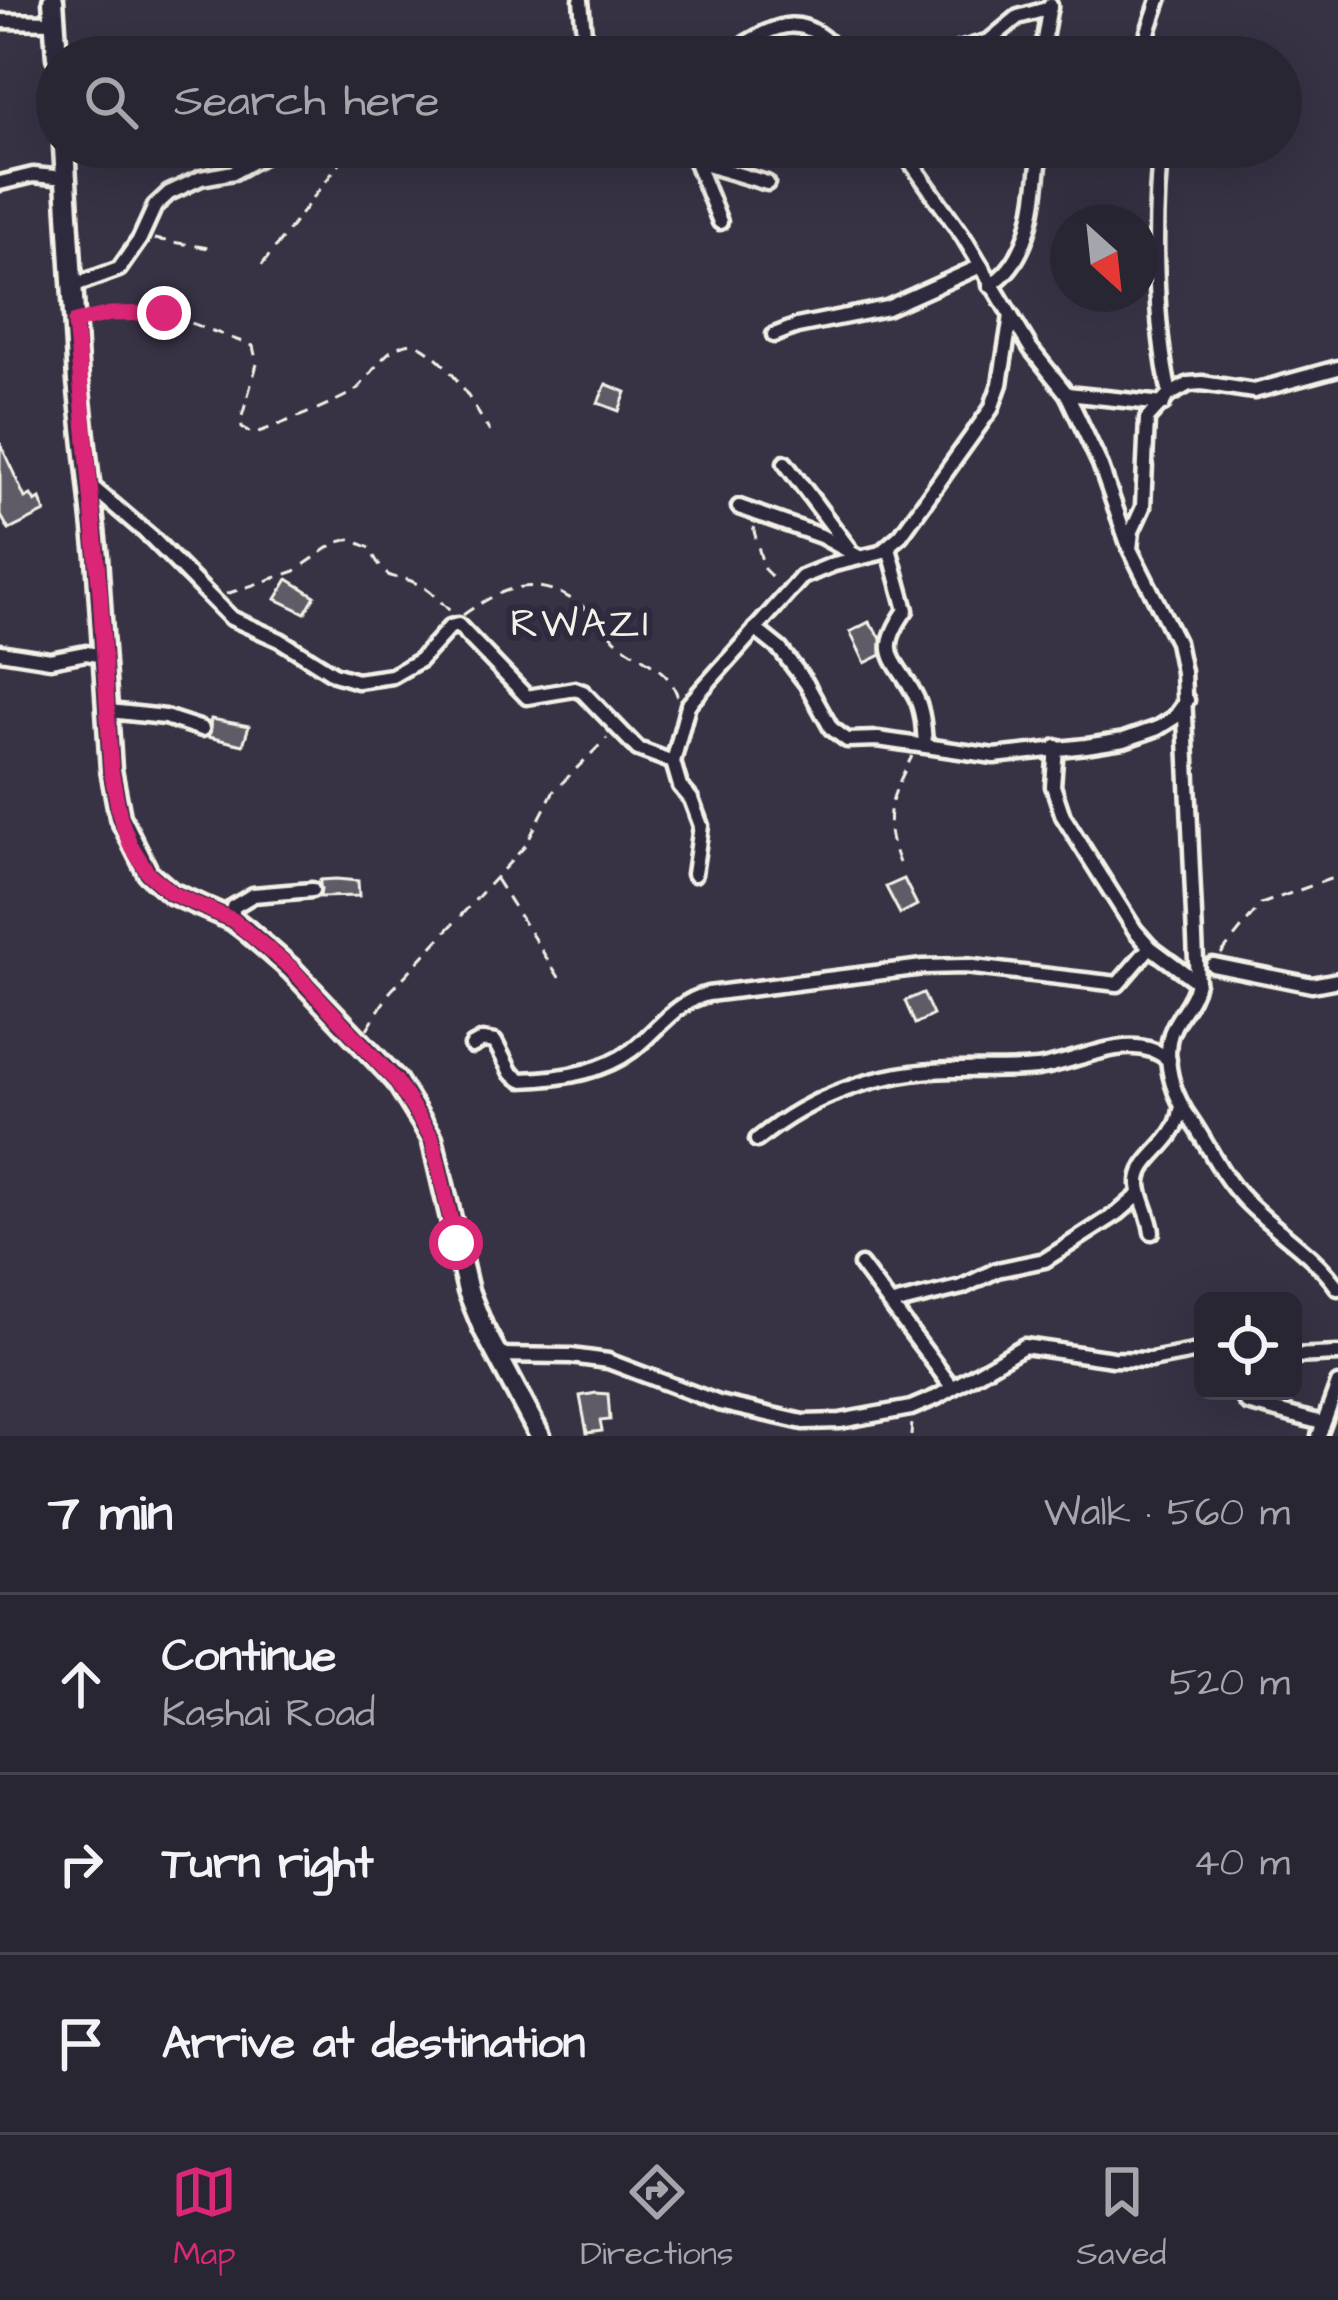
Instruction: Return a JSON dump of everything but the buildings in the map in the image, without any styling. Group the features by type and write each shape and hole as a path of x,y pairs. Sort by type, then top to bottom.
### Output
{"street":[{"path":"53,0 56,36"},
{"path":"580,0 584,36"},
{"path":"1149,36 1160,0"},
{"path":"995,36 1018,17 1050,4"},
{"path":"1045,36 1050,4"},
{"path":"0,21 55,22"},
{"path":"758,36 777,25 793,24 821,36"},
{"path":"65,168 111,770 130,844 148,873 171,893 233,920 291,968 396,1081 432,1138 468,1291 495,1355 540,1436"},
{"path":"72,286 119,269 155,206 169,193 201,178 241,168"},
{"path":"699,168 720,222"},
{"path":"717,168 766,183"},
{"path":"914,168 1043,367 1067,394 1100,464 1130,550 1177,642 1187,700 1197,982 1195,996 1175,1022 1169,1060 1181,1110 1224,1178 1278,1232 1310,1254 1338,1288"},
{"path":"990,285 1012,268 1027,234 1038,168"},
{"path":"1160,168 1157,241 1167,399"},
{"path":"0,183 33,175 66,178"},
{"path":"774,334 887,308 981,266"},
{"path":"694,874 701,826 673,762 683,716 787,591 814,570 854,552 889,548 991,409 1011,316"},
{"path":"1130,550 1143,507 1147,419 1167,399 1190,384 1253,392 1338,368"},
{"path":"1067,394 1167,399"},
{"path":"785,463 854,552"},
{"path":"88,484 110,499 231,618 280,640 334,674 378,681 407,668 450,627 458,625 527,697 575,689 583,692 638,749 673,762"},
{"path":"739,507 854,552"},
{"path":"889,548 906,610 891,629 890,646 897,672 916,698 922,744"},
{"path":"755,629 794,667 838,736 994,756 1139,736 1174,718 1187,700"},
{"path":"0,652 50,661 86,653 104,656"},
{"path":"109,711 165,717 202,729"},
{"path":"1056,747 1053,786 1063,816 1114,902 1150,947 1197,982"},
{"path":"233,920 233,907 248,897 312,890"},
{"path":"472,1046 483,1040 495,1042 511,1073 521,1080 566,1076 626,1054 691,998 708,994 923,967 965,966 1118,984 1150,947"},
{"path":"1213,965 1312,985 1338,980"},
{"path":"758,1140 808,1105 848,1088 902,1074 1039,1068 1126,1048 1159,1051 1169,1060"},
{"path":"1152,1232 1138,1179 1144,1165 1173,1136 1181,1110"},
{"path":"893,1304 962,1286 997,1270 1045,1260 1118,1214 1140,1194"},
{"path":"861,1265 952,1387"},
{"path":"495,1355 572,1356 629,1366 719,1403 803,1422 905,1410 938,1397 1024,1346 1150,1360 1194,1353"},
{"path":"1302,1356 1338,1354"},
{"path":"1244,1400 1320,1429 1338,1384"}],"path":[{"path":"262,265 336,168"},
{"path":"140,239 166,238 209,248"},
{"path":"75,322 110,314 164,313 243,339 257,353 241,420 246,433 252,434 340,401 359,387 390,349 414,343 453,374 490,432"},
{"path":"755,512 756,551 769,577 787,591"},
{"path":"214,600 295,571 335,543 350,539 370,548 388,578 426,588 459,620 511,587 537,586 569,600 593,614 616,640 648,659 675,688 683,716"},
{"path":"359,1041 390,992 526,845 553,792 619,729"},
{"path":"899,863 886,818 922,744"},
{"path":"1213,965 1261,904 1338,876"},
{"path":"495,878 562,982"}],"district":[{"name":"RWAZI","path":"581,622"}],"route":[{"path":"164,313 110,314 75,322 111,770 120,817 148,873 171,893 245,929 291,968 396,1081 432,1138 456,1243"}]}
